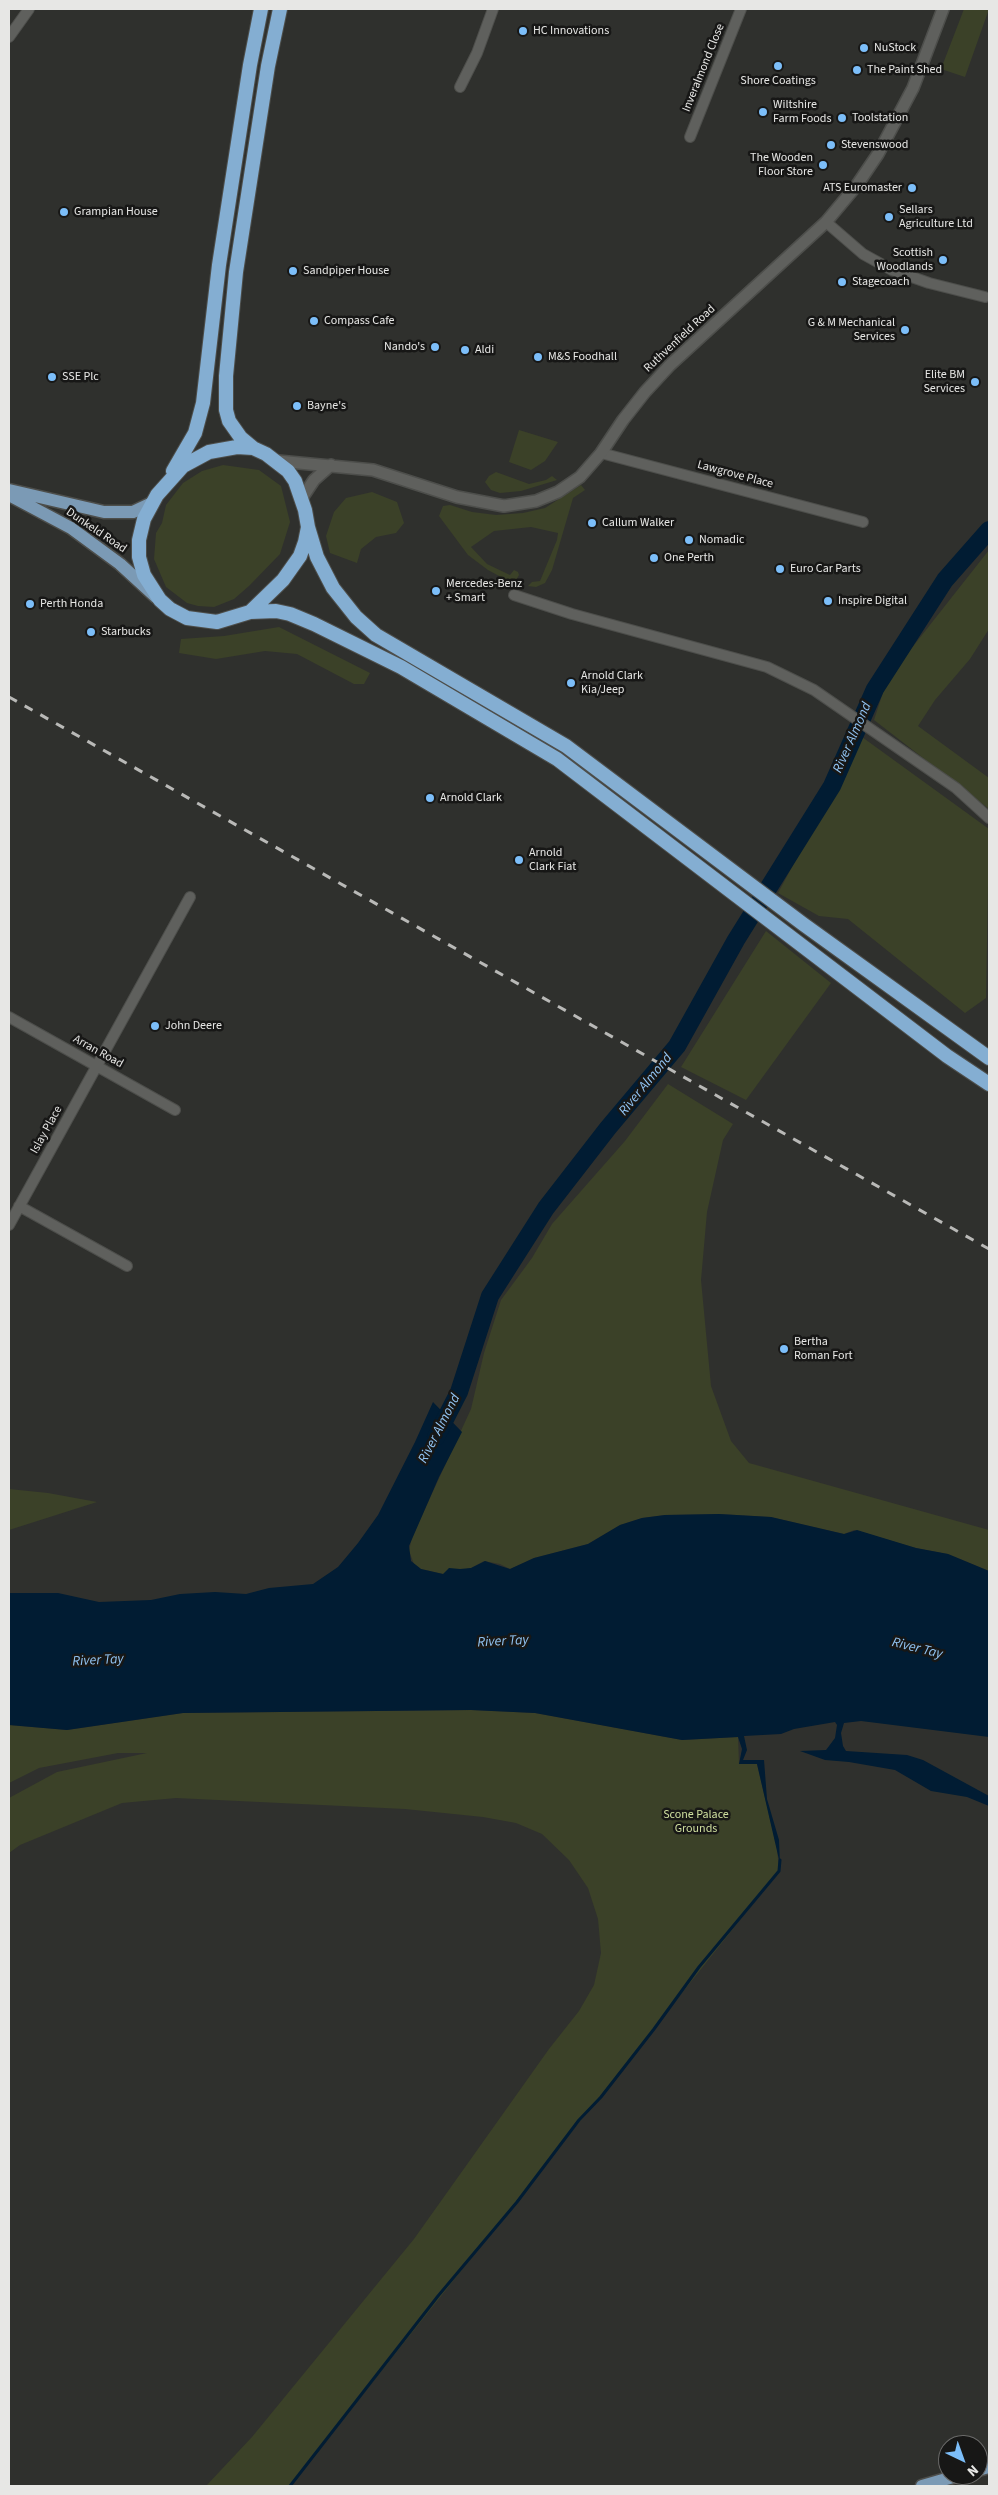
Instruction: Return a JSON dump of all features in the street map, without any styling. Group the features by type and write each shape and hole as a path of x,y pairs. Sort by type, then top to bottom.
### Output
{"highway":[{"path":"261,9 250,65 219,265 204,403 195,432 166,482 150,504 141,531 139,557 144,574 160,600 170,609 187,618 206,622 236,618 250,612 269,595 294,565 300,556 308,527"},
{"path":"280,9 236,272 226,376 226,410 229,421 241,438 253,448 278,461 295,481 302,498 317,557 333,588 356,617 376,635 566,746 731,868 803,924 989,1058"},
{"path":"166,482 183,466 209,452 236,447 253,448"},
{"path":"250,612 264,611 290,614 401,666 557,759 721,882 947,1056 989,1084"}],"main road":[{"name":"Dunkeld Road","path":"9,490 104,512 133,512 150,504"},
{"name":"Dunkeld Road","path":"9,495 71,528 120,564 146,590 160,600"},
{"path":"922,2486 938,2481"}],"street":[{"path":"9,37 29,9"},
{"path":"460,87 477,53 493,9"},
{"name":"Inveralmond Close","path":"690,137 741,9"},
{"name":"Ruthvenfield Road","path":"278,461 372,470 457,498 504,506 536,501 558,492 580,477 601,453 623,420 670,365 826,222 857,185 897,120 913,88 942,9"},
{"path":"826,222 863,254 892,270 985,297"},
{"name":"Lawgrove Place","path":"601,453 863,522"},
{"path":"302,498 314,480 331,465"},
{"path":"514,595 572,614 758,664 814,690 905,756 956,788 989,818"},
{"name":"Islay Place","path":"9,1225 190,897"},
{"name":"Arran Road","path":"9,1017 175,1110"},
{"path":"19,1206 127,1266"}],"green space":[{"path":"964,9 989,9 965,77 941,69"},
{"path":"519,430 558,442 545,461 531,470 509,462"},
{"path":"223,465 259,470 281,486 290,522 280,554 249,586 234,599 214,607 198,606 187,603 166,587 154,559 156,533 162,523 166,505 183,483 202,471"},
{"path":"496,472 529,484 546,480 552,476 557,480 521,491 500,493 491,490 485,482 489,476"},
{"path":"581,485 585,490 573,498 552,570 545,583 536,587 528,586 532,582 540,581 557,540 558,533 531,527 494,531 471,547 487,564 510,575 514,570 518,572 519,575 514,584 488,570 468,555 439,516 443,506 450,505 472,512 496,515 523,513 545,508"},
{"path":"372,492 397,502 404,523 396,533 376,537 361,549 357,563 330,553 326,536 334,512 346,498"},
{"path":"989,550 989,629 970,659 935,700 918,726 989,778 989,809 874,720 886,683 896,668"},
{"path":"279,627 370,673 364,684 354,684 297,654 265,651 216,659 179,653 181,639 224,636"},
{"path":"862,737 989,829 986,998 965,1013 848,919 819,916 778,893"},
{"path":"766,931 831,983 746,1100 681,1067"},
{"path":"668,1084 733,1124 723,1140 707,1212 701,1280 711,1386 731,1441 749,1463 989,1530 989,1571 948,1554 916,1548 854,1530 844,1534 771,1517 719,1514 665,1515 642,1518 620,1525 588,1544 534,1558 510,1569 500,1564 484,1561 471,1568 443,1574 421,1569 414,1564 409,1551 412,1537 471,1409 484,1353 501,1300 532,1258 552,1224 625,1141"},
{"path":"9,1489 48,1493 97,1502 9,1530"},
{"name":"Scone Palace Grounds","path":"471,1710 535,1713 682,1740 738,1737 739,1764 757,1764 777,1848 779,1871 290,2486 206,2486 252,2437 414,2239 549,2049 579,2011 594,1985 601,1953 598,1919 588,1888 569,1860 542,1834 516,1823 483,1817 405,1809 176,1798 122,1803 20,1845 9,1853 9,1798 57,1772 147,1753 118,1753 39,1768 9,1783 9,1725 67,1730 183,1713"}],"water":[{"name":"River Tay","path":"433,1402 462,1432 439,1477 409,1546 411,1561 421,1569 443,1574 449,1568 471,1568 485,1561 510,1569 534,1558 588,1544 620,1525 642,1518 665,1515 719,1514 771,1517 844,1534 857,1530 916,1548 948,1554 989,1571 989,1737 861,1721 844,1723 841,1733 843,1746 846,1751 907,1755 923,1760 989,1796 989,1806 967,1797 931,1791 895,1770 825,1760 800,1751 826,1750 835,1738 837,1725 835,1722 794,1729 781,1734 744,1736 747,1750 743,1760 764,1760 767,1799 779,1840 780,1864 757,1764 739,1764 742,1749 738,1737 682,1740 535,1713 471,1710 183,1713 67,1730 9,1725 9,1593 58,1593 99,1602 151,1600 180,1594 215,1592 246,1594 269,1588 313,1584 338,1567 378,1515"}],"waterway":[{"name":"River Almond","path":"436,1437 459,1392 490,1296 546,1208 608,1128 677,1046 736,940 832,786 875,689 945,580 989,530"},
{"path":"290,2486 438,2296 517,2202 579,2120 601,2097 699,1967 779,1871 780,1860"}],"railway":[{"path":"9,697 989,1249"}],"place":[{"name":"HC Innovations","path":"523,31"},
{"name":"NuStock","path":"864,48"},
{"name":"Shore Coatings","path":"778,66"},
{"name":"The Paint Shed","path":"857,70"},
{"name":"Wiltshire Farm Foods","path":"763,112"},
{"name":"Toolstation","path":"842,118"},
{"name":"Stevenswood","path":"831,145"},
{"name":"The Wooden Floor Store","path":"823,165"},
{"name":"ATS Euromaster","path":"912,188"},
{"name":"Grampian House","path":"64,212"},
{"name":"Sellars Agriculture Ltd","path":"889,217"},
{"name":"Scottish Woodlands","path":"943,260"},
{"name":"Sandpiper House","path":"293,271"},
{"name":"Stagecoach","path":"842,282"},
{"name":"Compass Cafe","path":"314,321"},
{"name":"G & M Mechanical Services","path":"905,330"},
{"name":"Nando's","path":"435,347"},
{"name":"Aldi","path":"465,350"},
{"name":"M&S Foodhall","path":"538,357"},
{"name":"SSE Plc","path":"52,377"},
{"name":"Elite BM Services","path":"975,382"},
{"name":"Bayne's","path":"297,406"},
{"name":"Callum Walker","path":"592,523"},
{"name":"Nomadic","path":"689,540"},
{"name":"One Perth","path":"654,558"},
{"name":"Euro Car Parts","path":"780,569"},
{"name":"Mercedes-Benz + Smart","path":"436,591"},
{"name":"Inspire Digital","path":"828,601"},
{"name":"Perth Honda","path":"30,604"},
{"name":"Starbucks","path":"91,632"},
{"name":"Arnold Clark Kia/Jeep","path":"571,683"},
{"name":"Arnold Clark","path":"430,798"},
{"name":"Arnold Clark Fiat","path":"519,860"},
{"name":"John Deere","path":"155,1026"},
{"name":"Bertha Roman Fort","path":"784,1349"}]}
